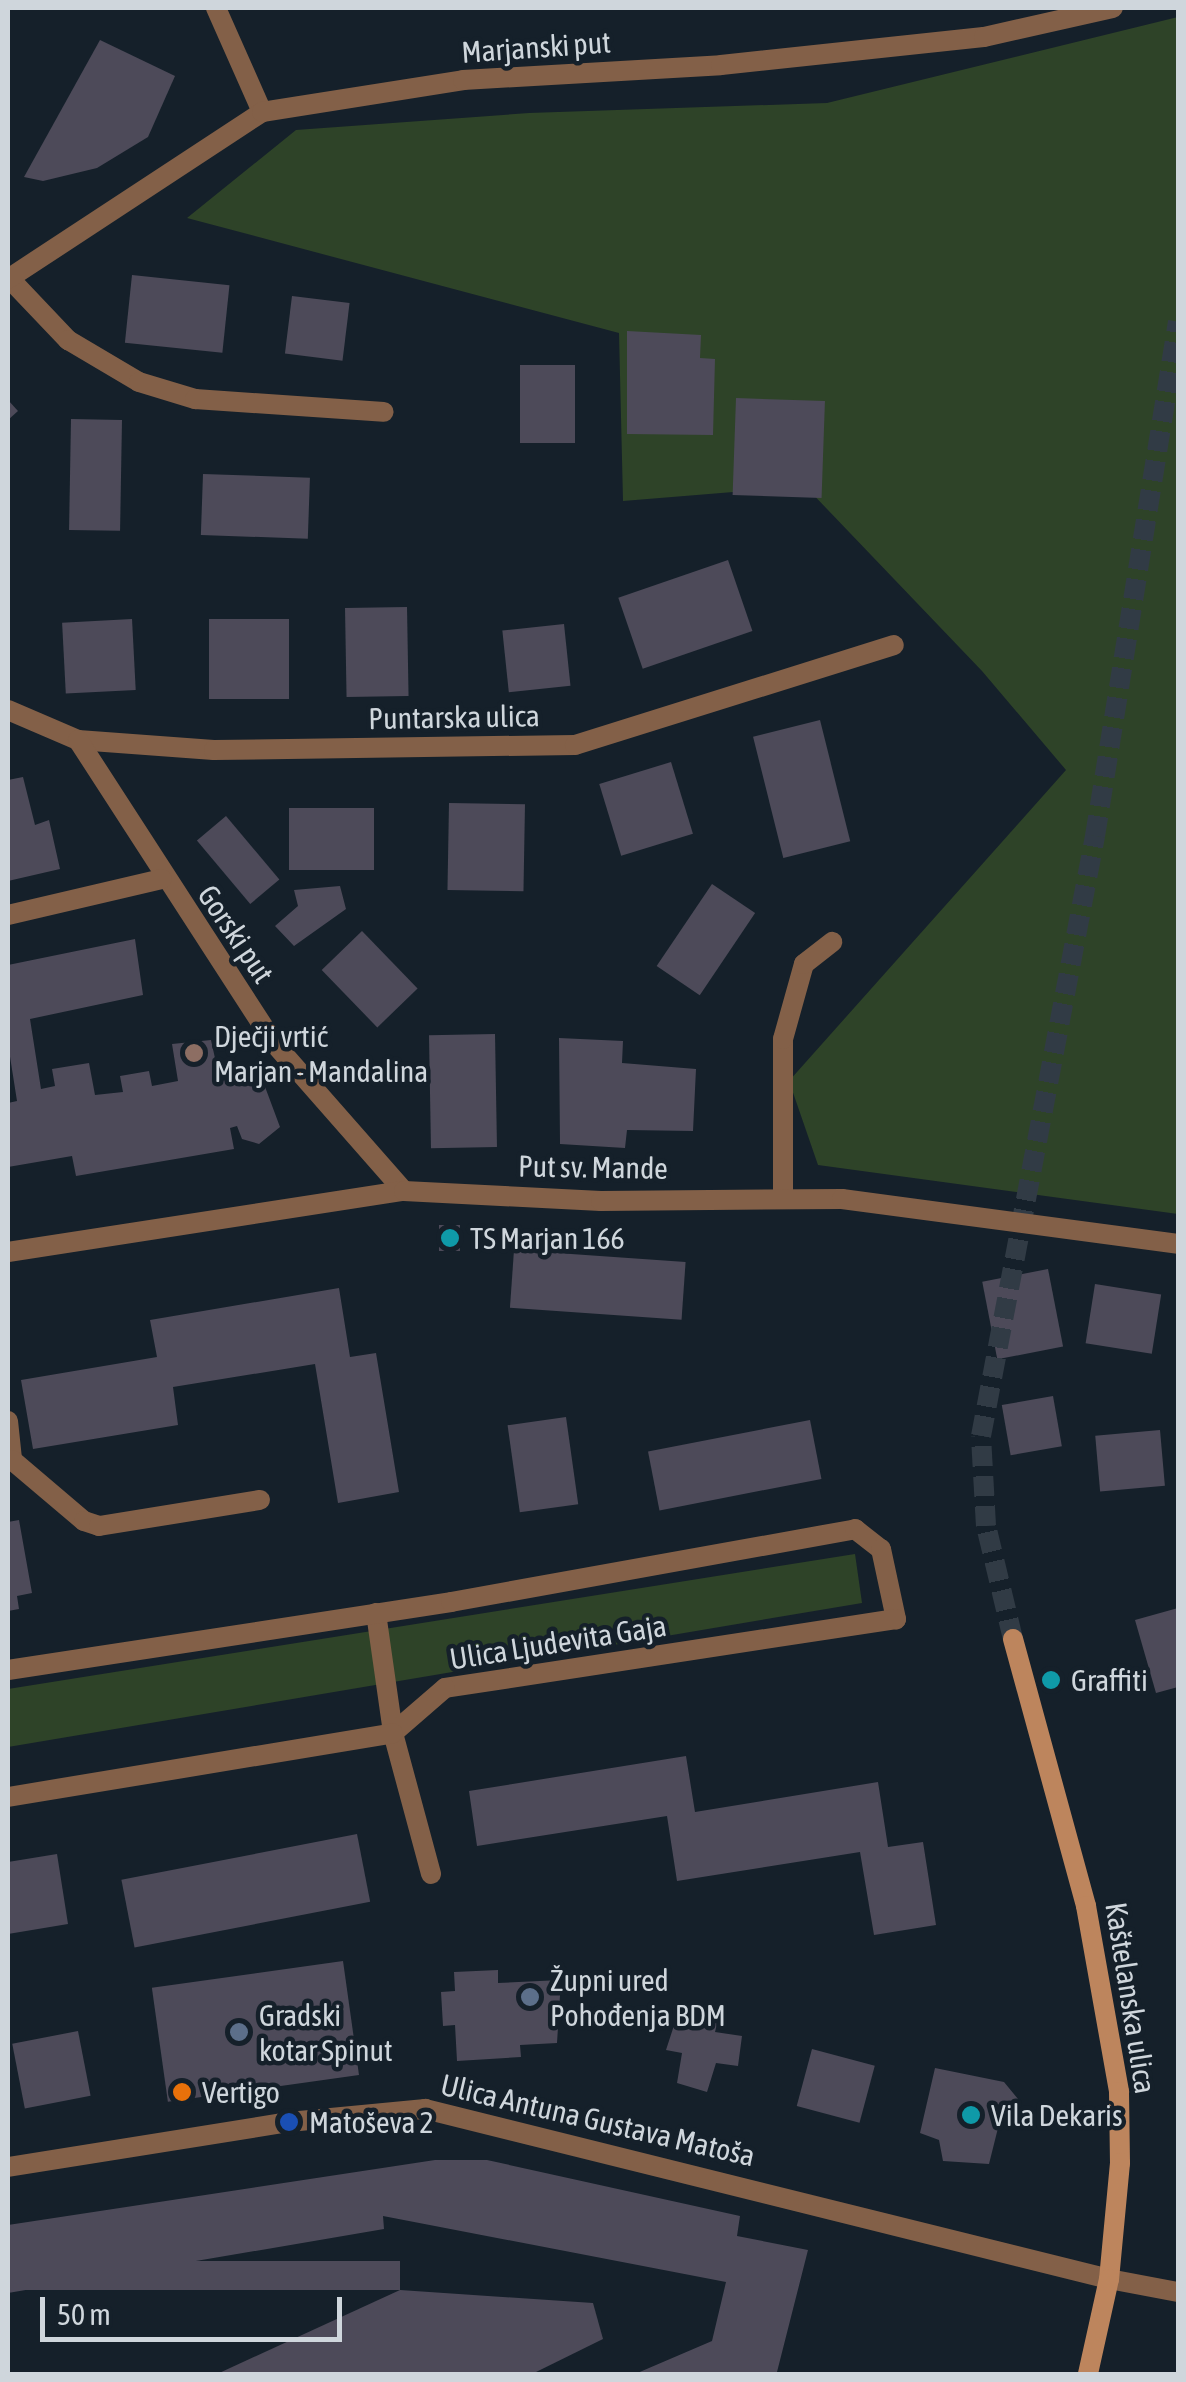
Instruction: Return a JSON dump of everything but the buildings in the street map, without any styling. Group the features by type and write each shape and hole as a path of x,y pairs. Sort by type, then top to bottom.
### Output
{"main road":[{"name":"Kaštelanska ulica","path":"1013,1639 1086,1906 1111,2028 1120,2164 1109,2279 1088,2374"}],"street":[{"path":"216,8 262,112"},
{"name":"Marjanski put","path":"384,412 195,399 139,382 68,340 8,279 262,112 463,80 721,65 984,37 1114,8"},
{"name":"Puntarska ulica","path":"8,710 78,740 214,750 575,744 894,645"},
{"name":"Gorski put","path":"78,740 162,878 273,1042 404,1191"},
{"path":"8,915 162,878"},
{"path":"783,1196 784,1039 804,964 832,942"},
{"name":"Put sv. Mande","path":"8,1252 404,1191 601,1202 783,1196 1178,1244"},
{"path":"8,1420 12,1460 44,1492 99,1526 260,1500"},
{"name":"Ulica Ljudevita Gaja","path":"376,1613 855,1529 881,1549 896,1620 445,1688 392,1732"},
{"path":"8,1670 376,1613 392,1732 431,1874"},
{"path":"8,1797 392,1732"},
{"name":"Ulica Antuna Gustava Matoša","path":"8,2167 289,2122 425,2108 1109,2279 1178,2292"}],"green space":[{"path":"1178,17 1178,1214 818,1165 789,1081 1066,770 982,671 805,486 623,501 619,333 187,218 296,130 529,113 827,103"},
{"path":"855,1554 862,1603 8,1747 8,1689"}],"tunnel":[{"path":"1013,1639 986,1526 981,1436 1095,836 1178,322"}],"place":[{"name":"Dječji vrtić Marjan - Mandalina","path":"194,1053"},
{"name":"TS Marjan 166","path":"450,1238"},
{"name":"Graffiti","path":"1051,1680"},
{"name":"Župni ured Pohođenja BDM","path":"530,1997"},
{"name":"Gradski kotar Spinut","path":"239,2032"},
{"name":"Vertigo","path":"182,2092"},
{"name":"Vila Dekaris","path":"971,2115"},
{"name":"Matoševa 2","path":"289,2122"}]}
